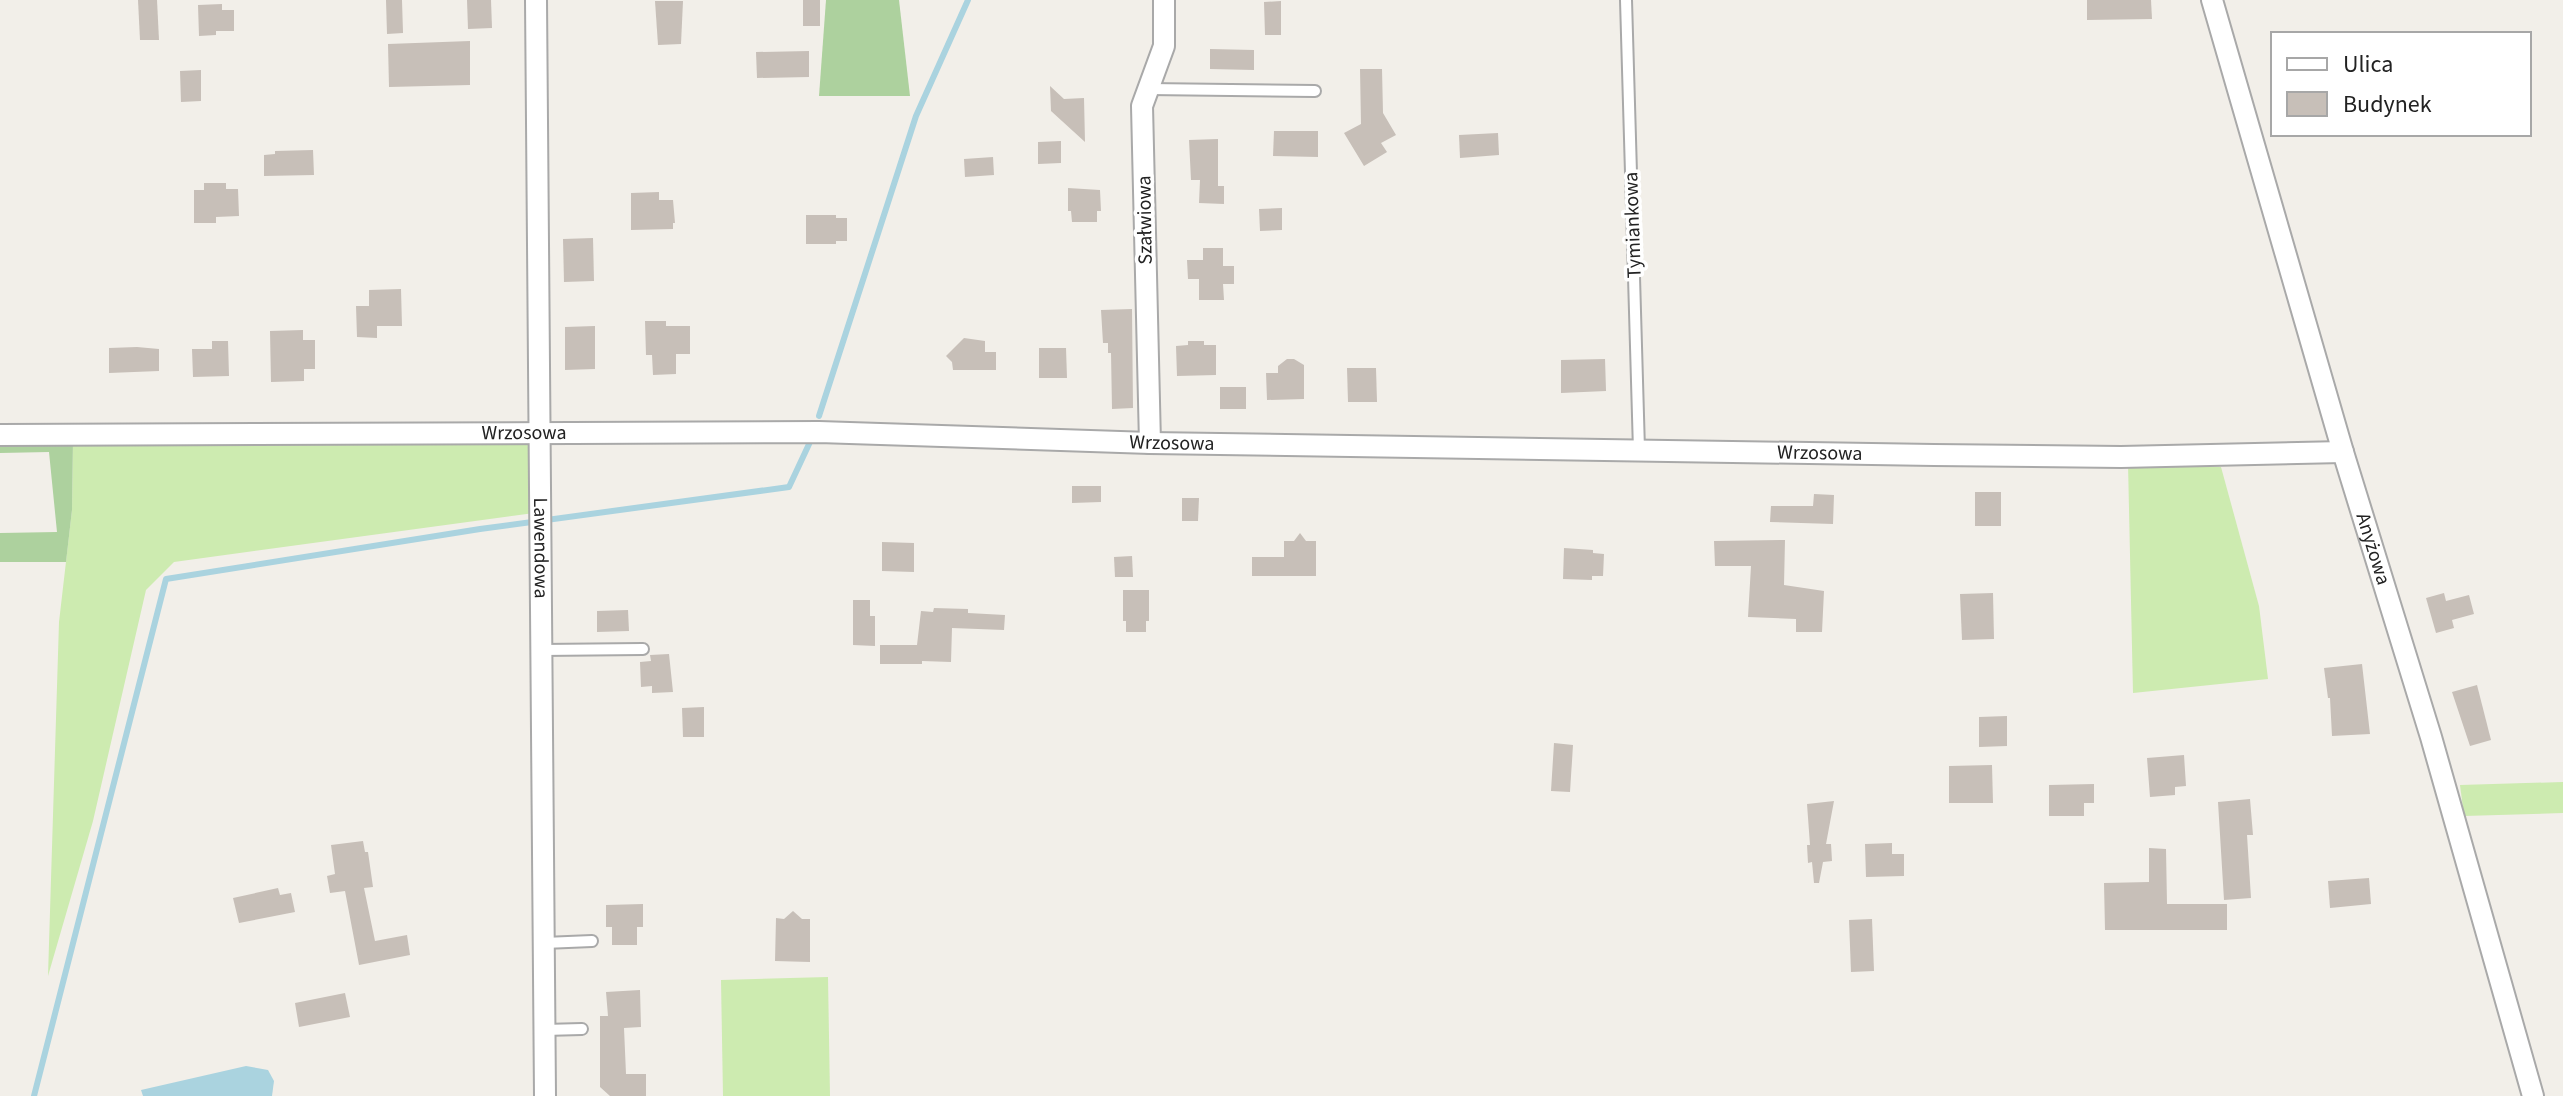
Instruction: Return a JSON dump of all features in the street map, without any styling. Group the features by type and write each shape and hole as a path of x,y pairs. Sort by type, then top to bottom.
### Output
{"street":[{"name":"Lawendowa","path":"536,0 545,1096"},
{"name":"Szałwiowa","path":"1150,443 1142,106 1164,46 1164,0"},
{"name":"Anyżowa","path":"2212,0 2343,452 2431,737 2533,1096"},
{"name":"Wrzosowa","path":"0,435 819,432 1150,443 2121,457 2343,452"}],"lane":[{"name":"Tymiankowa","path":"1626,0 1639,450"},
{"path":"1148,89 1315,91"},
{"path":"541,650 643,649"},
{"path":"544,943 592,941"},
{"path":"544,1030 582,1029"}],"green space":[{"path":"826,0 899,0 910,96 819,96"},
{"path":"535,437 534,513 174,562 146,590 93,821 48,976 59,622 72,510 73,441"},
{"path":"73,441 72,510 66,562 0,562 0,533 57,532 49,452 0,453 0,442"},
{"path":"2128,463 2221,467 2259,606 2268,679 2133,693"},
{"path":"2563,782 2563,813 2464,816 2460,785"},
{"path":"828,977 830,1096 723,1096 721,980"}],"water":[{"path":"246,1066 268,1070 274,1081 272,1096 143,1096 141,1090"}],"building":[{"path":"138,0 157,0 159,40 140,40"},
{"path":"386,0 402,0 403,33 387,34"},
{"path":"467,0 491,0 492,28 468,29"},
{"path":"803,0 820,0 820,26 803,26"},
{"path":"2087,0 2151,0 2152,19 2087,20"},
{"path":"655,1 683,1 681,44 658,45"},
{"path":"1281,1 1281,35 1265,35 1264,2"},
{"path":"222,4 222,10 234,10 234,31 216,31 216,35 199,36 198,5"},
{"path":"470,41 470,85 389,87 388,44"},
{"path":"1210,49 1254,50 1254,70 1210,69"},
{"path":"809,51 809,77 757,78 756,52"},
{"path":"1360,69 1382,69 1383,113 1396,135 1381,143 1387,152 1364,166 1344,133 1361,124"},
{"path":"201,70 201,101 181,102 180,71"},
{"path":"1050,86 1064,99 1084,98 1085,142 1051,111"},
{"path":"1274,131 1318,131 1318,157 1273,156"},
{"path":"1498,133 1499,155 1460,158 1459,135"},
{"path":"1218,139 1218,186 1224,186 1224,204 1199,203 1200,180 1191,180 1189,140"},
{"path":"1061,141 1061,163 1038,164 1038,142"},
{"path":"313,150 314,175 264,176 264,155 275,154 275,151"},
{"path":"993,157 994,175 965,177 964,159"},
{"path":"204,183 226,183 226,189 238,189 239,216 216,217 216,223 194,223 194,190 204,190"},
{"path":"1068,188 1100,190 1101,211 1097,211 1097,222 1072,222 1071,211 1068,211"},
{"path":"659,192 659,200 673,200 673,229 631,230 631,193"},
{"path":"1282,208 1282,230 1260,231 1259,209"},
{"path":"806,215 847,218 847,241 806,244"},
{"path":"593,238 594,281 564,282 563,239"},
{"path":"1203,248 1223,248 1223,266 1234,266 1234,284 1223,284 1224,300 1199,300 1199,279 1188,279 1187,260 1203,260"},
{"path":"401,289 402,326 377,326 377,338 357,337 356,306 369,306 369,290"},
{"path":"1132,309 1133,408 1112,409 1111,353 1108,353 1108,343 1103,343 1101,310"},
{"path":"645,321 666,321 666,326 690,326 690,354 676,354 676,374 653,375 652,355 646,355"},
{"path":"595,326 595,369 565,370 565,327"},
{"path":"303,330 303,340 315,340 315,369 304,369 304,381 271,382 270,331"},
{"path":"964,338 985,341 985,352 996,352 996,370 953,370 952,362 946,356"},
{"path":"212,341 228,341 229,376 193,377 192,349 212,349"},
{"path":"1188,341 1216,345 1216,375 1177,376 1176,346 1188,345"},
{"path":"109,348 159,349 159,371 109,373"},
{"path":"1039,348 1066,348 1067,378 1039,378"},
{"path":"1287,359 1304,365 1304,399 1267,400 1266,373 1278,373 1278,366"},
{"path":"1605,359 1606,391 1561,393 1561,360"},
{"path":"1347,368 1376,368 1377,402 1348,402"},
{"path":"1220,387 1246,387 1246,409 1220,409"},
{"path":"1072,486 1101,486 1101,502 1072,503"},
{"path":"1975,492 2001,492 2001,526 1975,526"},
{"path":"1814,494 1834,495 1833,524 1770,522 1771,506 1813,506"},
{"path":"1182,498 1199,498 1198,521 1182,521"},
{"path":"1300,533 1306,541 1316,541 1316,576 1252,576 1252,557 1284,557 1284,541 1294,541"},
{"path":"1785,540 1784,585 1824,591 1822,632 1796,632 1796,619 1748,617 1751,566 1715,566 1714,541"},
{"path":"882,542 914,543 914,572 882,571"},
{"path":"1564,548 1604,554 1603,576 1592,576 1592,580 1563,579"},
{"path":"1132,556 1133,577 1115,577 1114,557"},
{"path":"1123,590 1149,590 1146,632 1126,632"},
{"path":"1993,593 1994,639 1962,640 1960,594"},
{"path":"2444,593 2446,601 2469,595 2474,614 2452,620 2454,628 2436,633 2426,598"},
{"path":"853,600 870,600 870,616 875,616 875,646 853,645"},
{"path":"934,608 1005,615 1004,630 952,628 951,662 880,664 880,645 917,645 921,611 933,612"},
{"path":"628,610 629,631 597,632 597,611"},
{"path":"669,654 673,692 652,693 652,686 641,687 640,662 651,661 650,655"},
{"path":"2362,664 2370,734 2332,736 2330,698 2324,668"},
{"path":"2477,685 2491,740 2470,746 2452,692"},
{"path":"704,707 704,737 683,737 682,708"},
{"path":"2007,716 2007,746 1979,747 1979,717"},
{"path":"1554,743 1573,745 1570,792 1551,791"},
{"path":"2184,755 2186,786 2175,787 2175,795 2150,797 2147,758"},
{"path":"1992,765 1993,803 1949,803 1949,766"},
{"path":"2094,784 2094,803 2084,803 2084,816 2049,816 2049,785"},
{"path":"2250,799 2253,835 2247,835 2251,898 2224,900 2218,802"},
{"path":"1834,801 1826,844 1831,844 1832,861 1823,862 1819,883 1814,883 1812,862 1808,863 1807,804"},
{"path":"363,841 365,852 368,852 373,887 364,888 375,941 407,935 410,955 359,965 345,891 330,893 327,876 335,874 331,845"},
{"path":"1892,843 1892,854 1904,854 1904,876 1866,877 1865,844"},
{"path":"2149,848 2166,849 2167,904 2227,904 2227,930 2105,930 2104,883 2149,882"},
{"path":"2369,878 2371,904 2330,908 2328,881"},
{"path":"278,888 280,895 291,893 295,912 239,923 233,898"},
{"path":"643,904 643,927 637,927 637,945 612,945 612,927 606,927 606,905"},
{"path":"793,911 802,919 810,919 810,962 775,961 776,918 784,919"},
{"path":"1872,919 1874,971 1851,972 1849,920"},
{"path":"640,990 641,1027 624,1028 626,1074 646,1074 646,1096 610,1096 600,1087 600,1016 608,1016 606,992"},
{"path":"345,993 350,1017 299,1027 295,1003"}],"waterway":[{"path":"819,416 916,116 968,0"},
{"path":"34,1096 166,579 480,529 789,487 810,442"}]}
